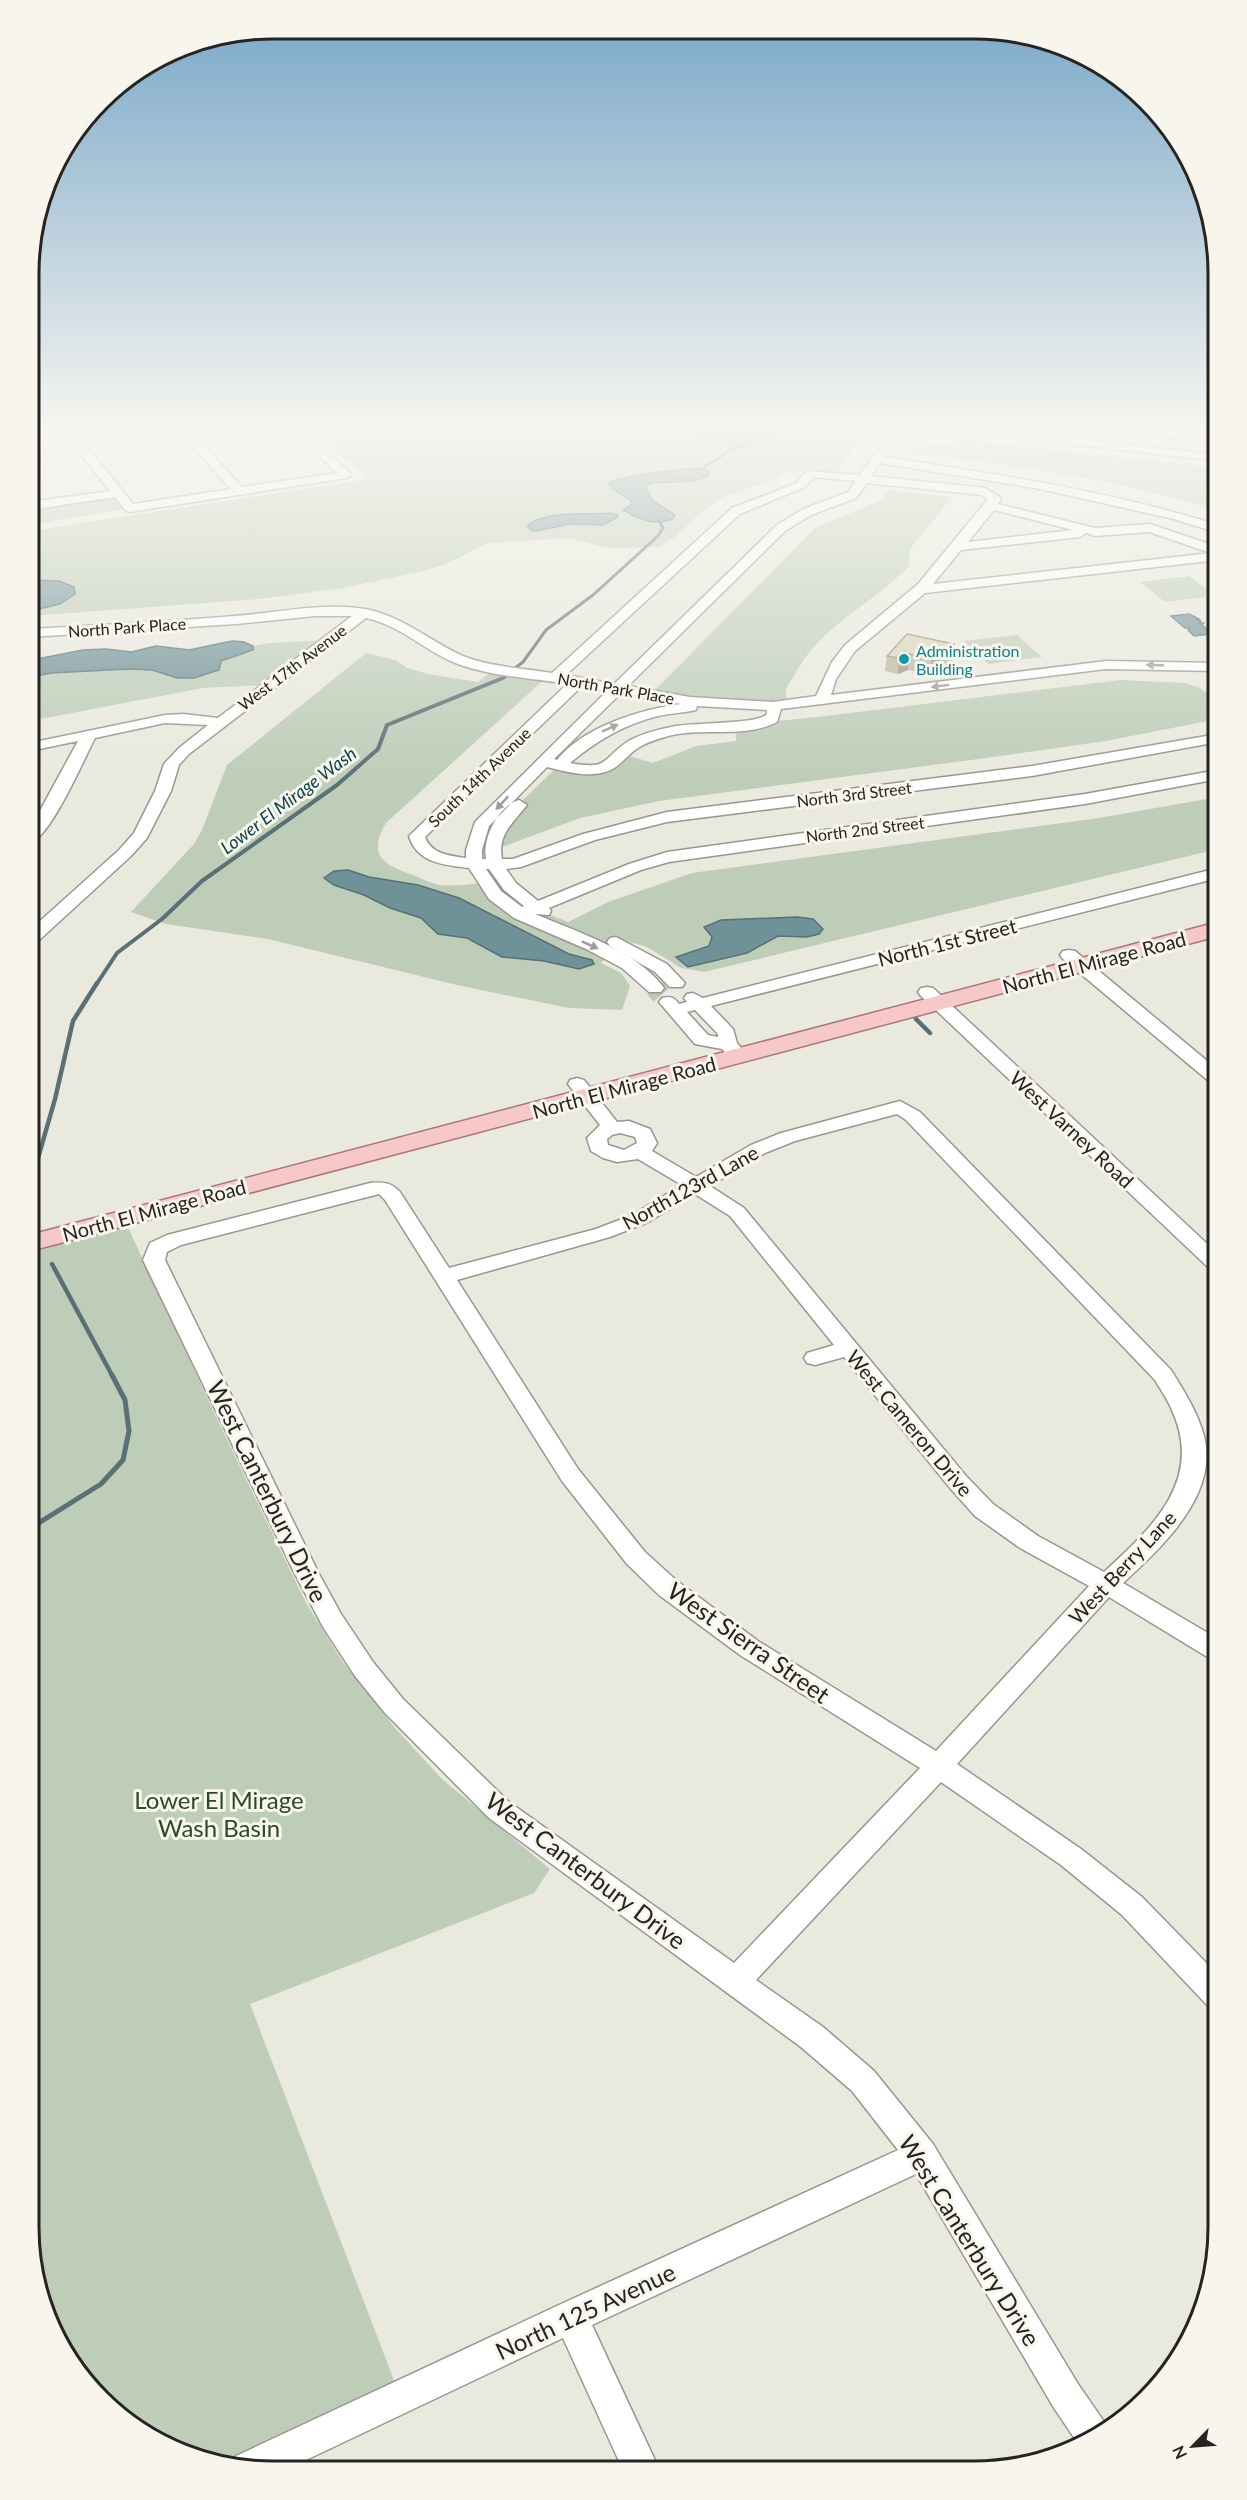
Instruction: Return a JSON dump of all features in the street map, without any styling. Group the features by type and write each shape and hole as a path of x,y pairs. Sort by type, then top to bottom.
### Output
{"main road":[{"name":"North El Mirage Road","path":"39,1241 582,1090 1075,960 1208,919"},
{"name":"North El Mirage Road","path":"1075,960 1208,931"},
{"name":"North El Mirage Road","path":"39,1224 582,1090"}],"street":[{"path":"556,677 697,547"},
{"path":"734,1050 728,1033 661,968 626,946 536,907 514,891 493,864 500,826 552,763 619,689 763,547"},
{"path":"822,701 827,682 849,648 921,589 958,547 961,547"},
{"path":"921,589 1208,557"},
{"name":"North Park Place","path":"39,632 238,620 298,613 364,613 396,621 436,648 459,660 690,701 773,706 1106,665 1208,667"},
{"name":"West 17th Avenue","path":"39,931 141,836 163,792 172,764 184,751 364,613"},
{"name":"South 14th Avenue","path":"493,864 439,860 420,846 417,836 578,682"},
{"path":"728,704 686,708 631,720 597,734 552,763 504,800 481,825 474,850 474,864 495,895 520,914 628,964 658,992 702,1040 734,1050"},
{"path":"552,763 585,770 609,766 633,745 672,731 709,725 763,723 772,718 773,706"},
{"name":"West 17th Avenue","path":"39,745 165,718 219,722"},
{"path":"39,828 90,733"},
{"name":"North 3rd Street","path":"493,864 515,864 598,834 668,817 1032,771 1208,740"},
{"name":"North 2nd Street","path":"520,914 635,867 684,854 1085,799 1208,777"},
{"name":"North 1st Street","path":"675,1010 1208,876"},
{"path":"1075,960 1208,1071"},
{"name":"West Varney Road","path":"933,998 1208,1256"},
{"name":"West Cameron Drive","path":"582,1090 612,1128 629,1127 643,1133 647,1143 639,1152 737,1212 958,1482 984,1510 1029,1542 1106,1584 1208,1646"},
{"name":"North123rd Lane","path":"445,1276 603,1233 639,1219 758,1149 788,1137 900,1107"},
{"name":"West Berry Lane","path":"736,1981 939,1766 1106,1584 1137,1557 1174,1516 1193,1478 1196,1444 1179,1396 1163,1375 913,1116 900,1107"},
{"name":"West Sierra Street","path":"384,1188 393,1196 445,1276 570,1475 636,1558 668,1588 732,1636 939,1766 1071,1857 1123,1899 1184,1958 1208,1985"},
{"name":"West Canterbury Drive","path":"384,1188 370,1189 185,1237 158,1248 154,1260 332,1620 364,1669 394,1706 499,1810 812,2037 862,2081 922,2155 1066,2396 1090,2431"},
{"path":"815,1358 848,1348"},
{"name":"North 125 Avenue","path":"267,2461 922,2155"},
{"path":"571,2317 638,2461"}],"green space":[{"path":"39,547 481,547 446,564 428,570 343,588 259,599 39,615"},
{"path":"601,547 660,547 659,547"},
{"path":"797,547 912,547 909,566 818,642 806,657 787,688 787,704 650,695"},
{"path":"1189,576 1208,590 1208,597 1165,602 1140,582"},
{"path":"1017,635 1042,657 988,664 964,641"},
{"path":"328,640 269,685 203,688 39,719 39,658 83,650 106,649 131,652 156,646 183,650 226,641 244,642 253,646"},
{"path":"366,653 396,660 407,668 428,674 478,682 496,668 548,676 386,823 380,834 378,851 386,863 393,867 439,885 505,881 548,914 568,922 608,902 692,873 1099,818 1208,799 1208,851 704,972 681,968 647,947 622,940 601,963 621,973 630,986 622,1010 569,1008 457,985 268,939 166,924 131,912 194,844 202,830 227,765"},
{"path":"1121,680 1185,683 1200,688 1208,694 1208,721 1106,741 659,801 580,818 494,850 521,802 560,764 594,770 623,754 653,763 696,746 736,741 736,725"},
{"name":"Lower El Mirage Wash Basin","path":"127,1225 306,1603 342,1661 395,1728 442,1779 550,1869 534,1893 250,2004 395,2383 232,2458 198,2449 169,2437 130,2413 107,2393 87,2370 63,2331 51,2302 43,2273 39,2227 39,1249"}],"water":[{"path":"39,580 59,581 74,587 75,594 60,604 39,609"},
{"path":"1189,614 1199,619 1197,620 1201,621 1199,623 1204,623 1202,625 1208,630 1208,634 1194,636 1188,630 1191,628 1185,628 1171,616"},
{"path":"232,641 244,642 253,646 253,650 221,661 219,670 194,678 177,678 152,670 129,669 39,675 39,658 83,650 106,649 131,652 156,646 190,650"},
{"path":"348,870 369,877 418,885 459,898 569,954 592,960 594,964 579,969 544,961 502,957 467,938 438,934 421,918 334,885 324,878 334,871"},
{"path":"797,917 813,919 823,929 819,934 807,937 778,936 747,953 688,967 676,957 709,946 712,937 704,927 721,920"}],"building":[{"path":"907,634 954,644 954,651 941,652 939,656 932,658 909,654 899,658 887,656"}],"waterway":[{"name":"Lower El Mirage Wash","path":"506,675 523,662 546,630 593,595 646,547"},
{"name":"Lower El Mirage Wash","path":"96,985 117,953 162,919 202,881 337,785 378,749 387,725 508,674"},
{"name":"Lower El Mirage Wash","path":"39,1155 73,1021 97,983"},
{"path":"916,1019 930,1033"},
{"name":"Lower El Mirage Wash","path":"52,1264 113,1377"},
{"name":"Lower El Mirage Wash","path":"39,1523 101,1484 123,1460 129,1431 125,1400 112,1375"}],"tunnel":[{"path":"655,988 661,995"}],"place":[{"name":"Administration Building","path":"904,659"}]}
